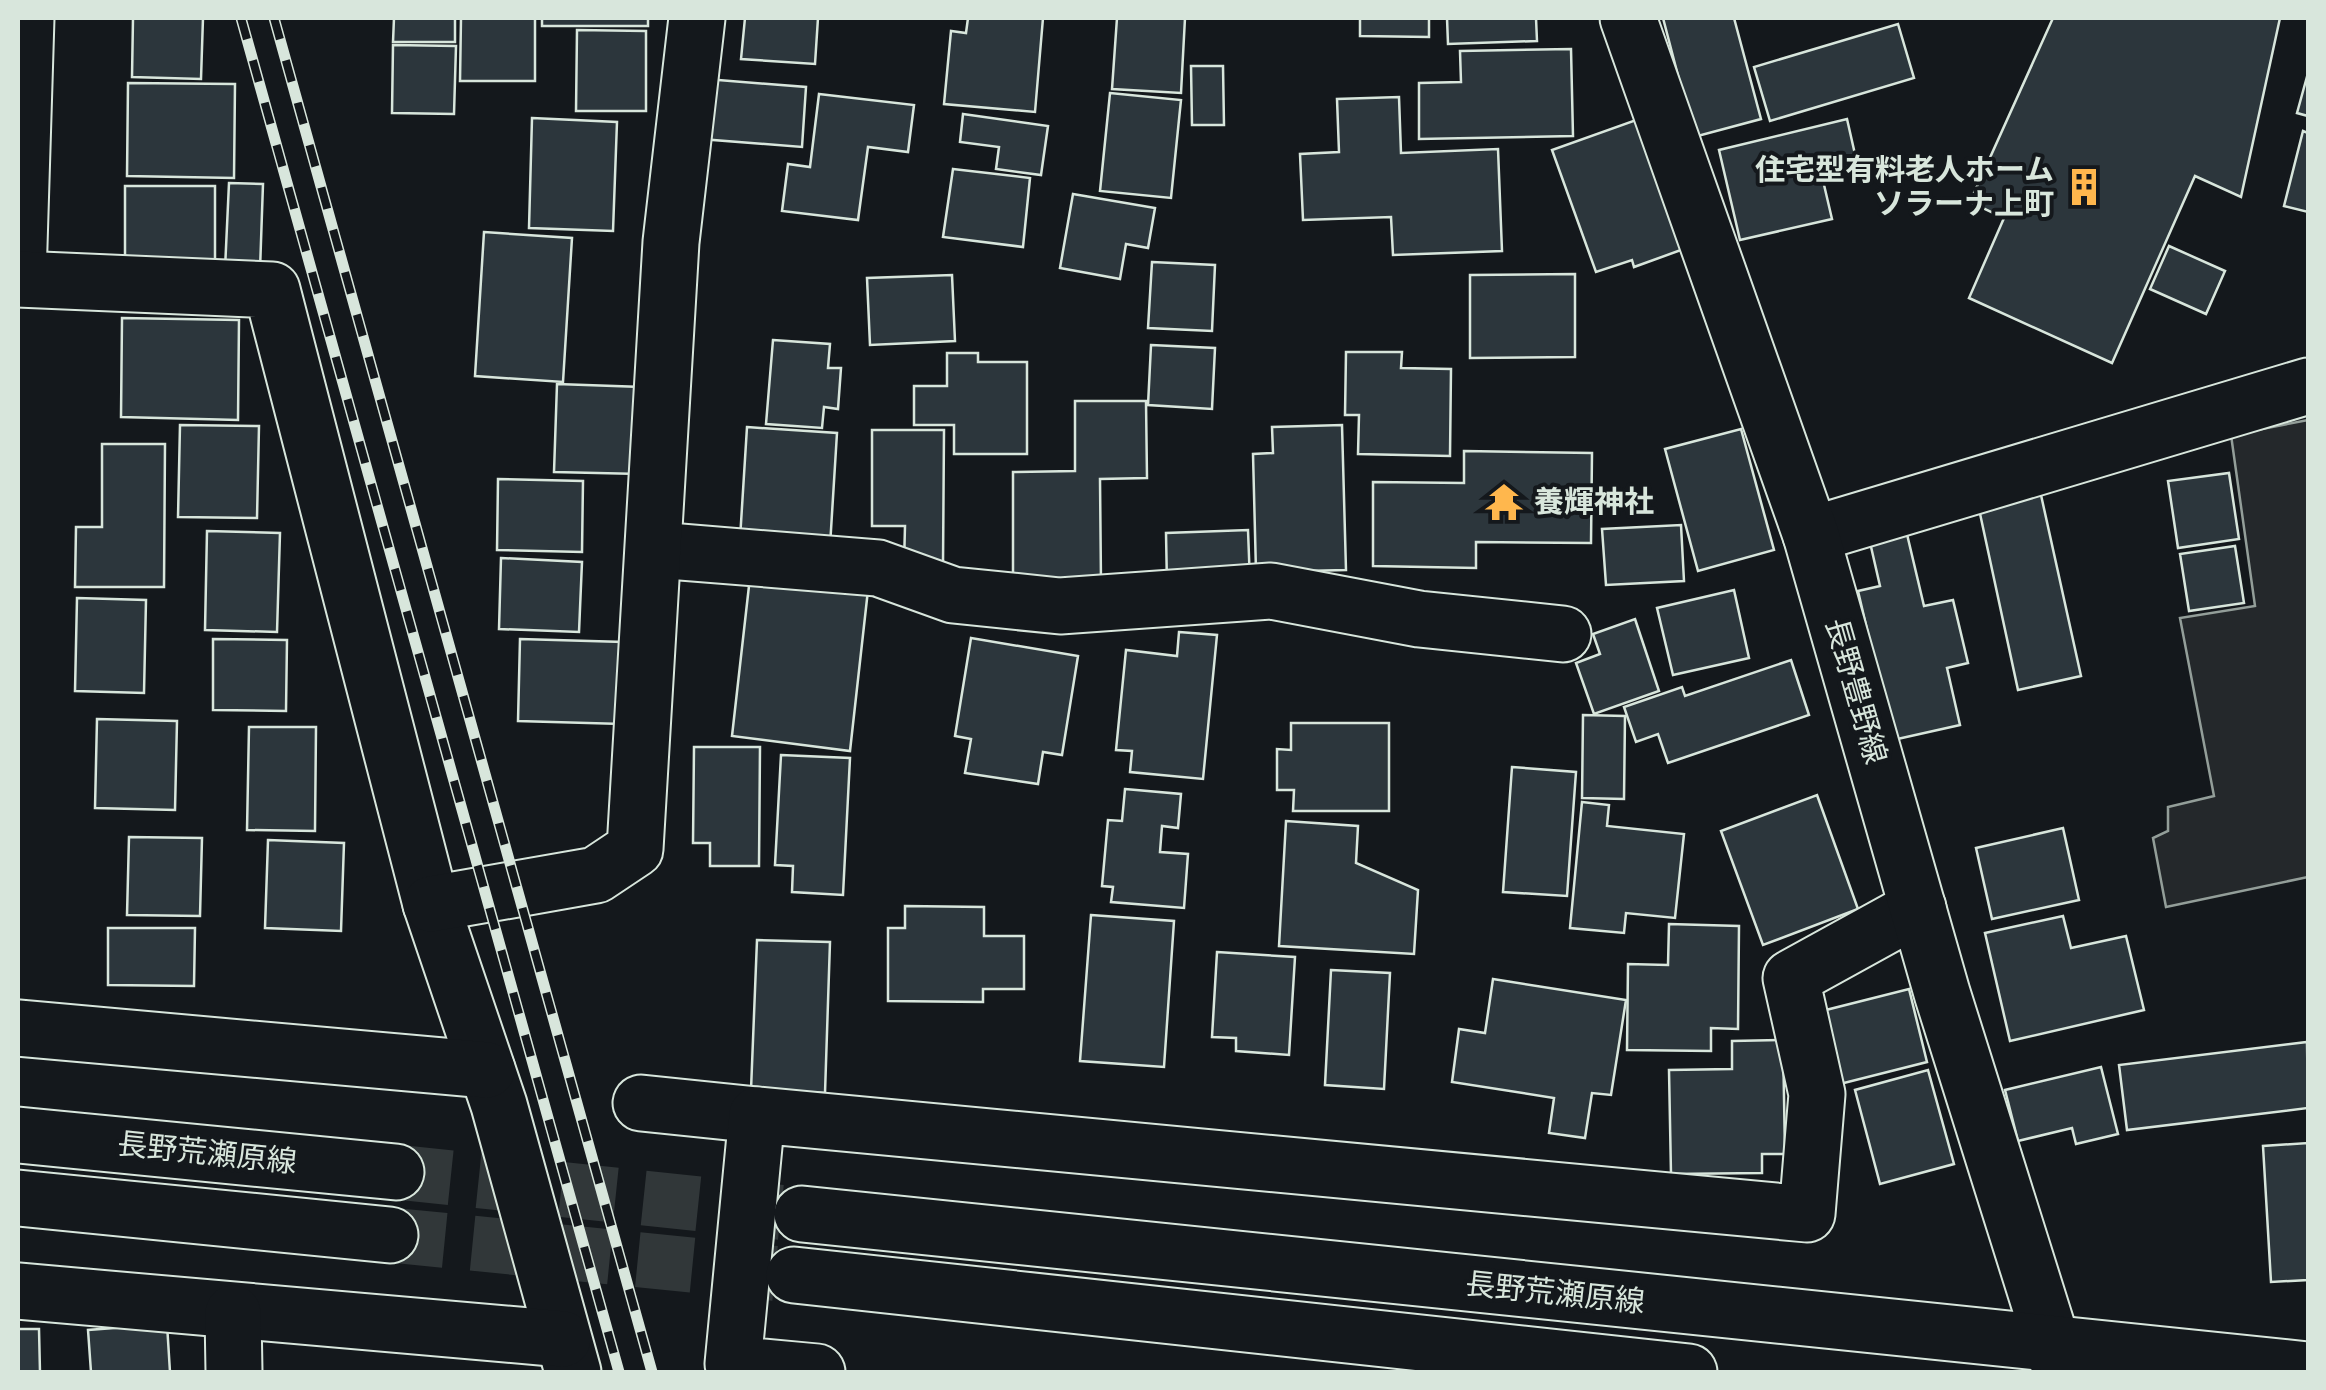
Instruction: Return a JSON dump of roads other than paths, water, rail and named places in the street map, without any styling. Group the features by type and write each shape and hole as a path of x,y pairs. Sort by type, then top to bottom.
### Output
{"street":[{"path":"18,1291 233,1313 568,1356 487,1070 431,904 272,290 18,278 26,18"},
{"path":"431,904 596,875 635,849 656,550 671,242 697,18"},
{"name":"長野豊野線","path":"1628,18 1810,535 1918,908 2058,1358"},
{"path":"1810,535 2308,386"},
{"path":"656,550 878,568 953,595 1060,606 1270,591 1419,619 1563,634"},
{"path":"641,1103 1806,1214 1816,1094 1791,978 1918,908"},
{"path":"18,1028 487,1070"},
{"path":"758,1115 732,1364 817,1372"},
{"name":"長野荒瀬原線","path":"18,1134 396,1172"},
{"path":"18,1198 390,1235"},
{"name":"長野荒瀬原線","path":"802,1214 2058,1358 2308,1370"},
{"path":"794,1275 1689,1372"},
{"path":"233,1313 234,1372"}],"tunnel":[{"path":"396,1172 796,1214"},
{"path":"390,1235 791,1275"}],"railway":[{"path":"241,18 619,1372"},
{"path":"274,18 652,1372"}],"place":[{"name":"住宅型有料老人ホーム ソラーナ上町","path":"2084,187"},
{"name":"養輝神社","path":"1504,502"}]}
